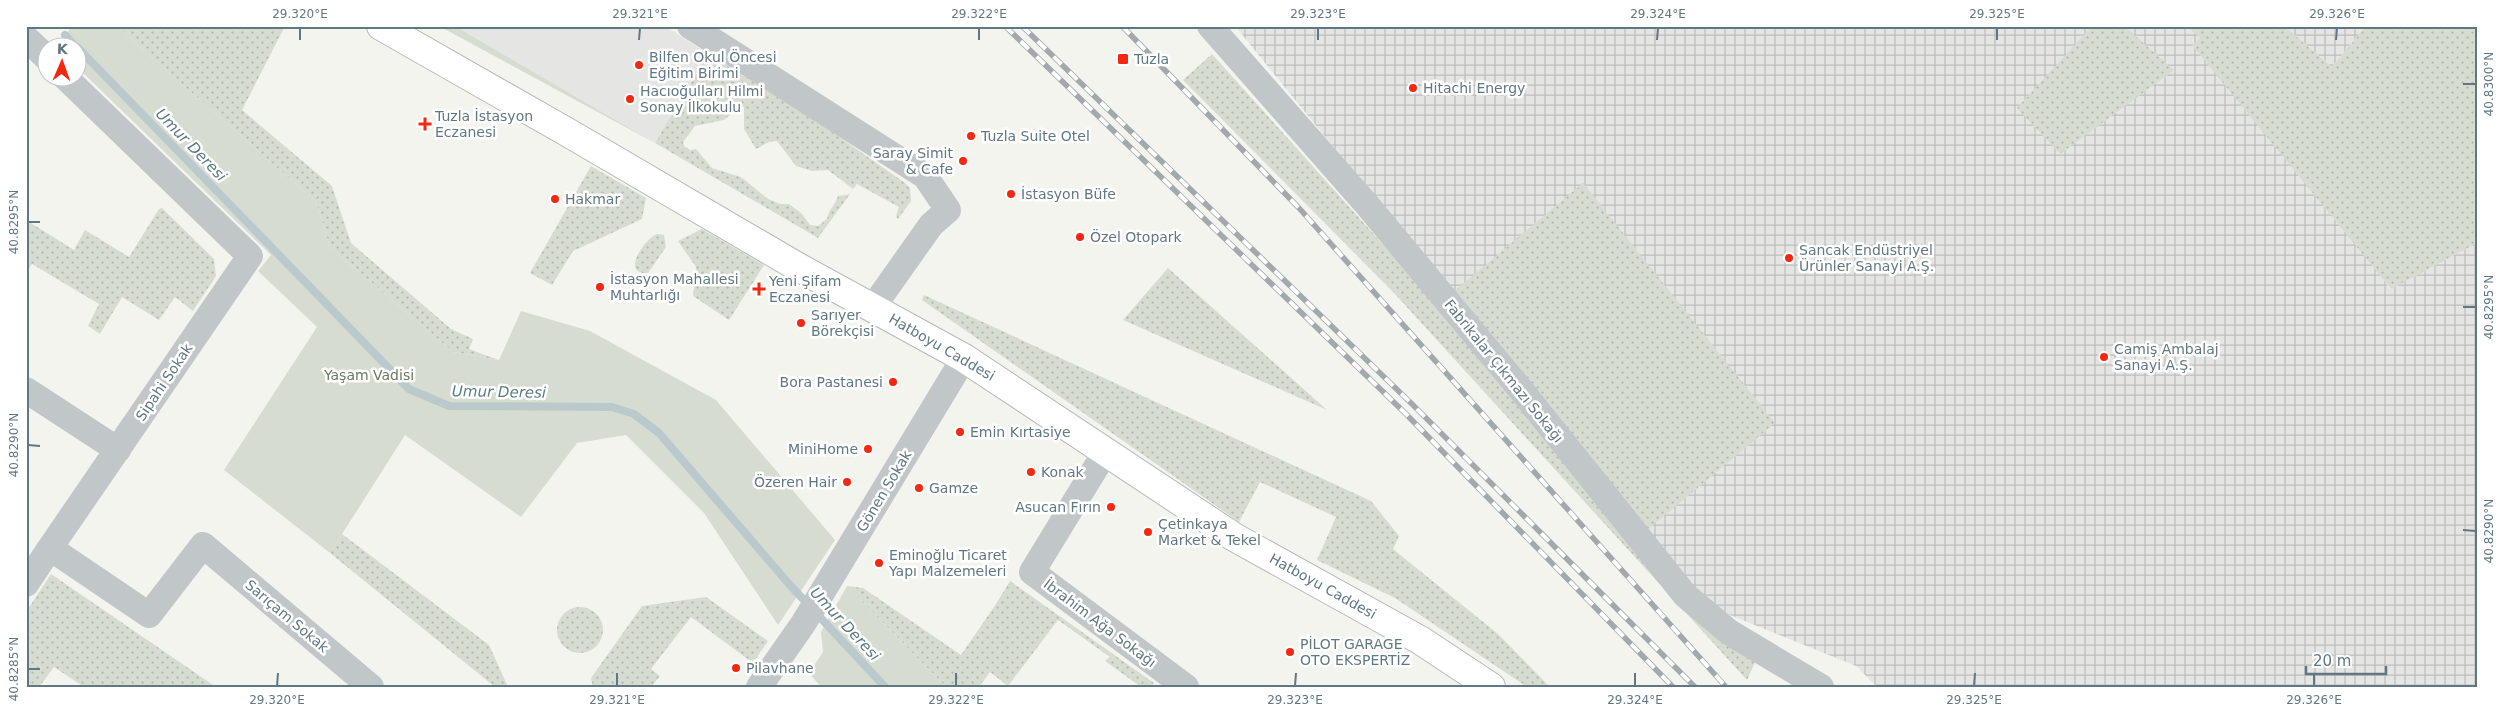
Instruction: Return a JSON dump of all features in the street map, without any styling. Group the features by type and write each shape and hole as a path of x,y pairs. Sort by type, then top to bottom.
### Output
{"main road":[{"name":"Hatboyu Caddesi","path":"380,26 567,132 798,267 964,358 1234,537 1420,640 1491,687"}],"street":[{"path":"690,26 925,176 948,210 931,225 873,307"},
{"name":"Fabrikalar Çıkmazı Sokağı","path":"1210,26 1375,213 1521,390 1685,595 1736,637 1821,687"},
{"path":"26,38 38,49"},
{"name":"Sipahi Sokak","path":"26,584 250,256 76,88"},
{"name":"Gönen Sokak","path":"759,687 820,598 964,358"},
{"path":"26,390 118,450"},
{"name":"İbrahim Ağa Sokağı","path":"1106,451 1032,572 1186,687"},
{"name":"Sarıçam Sokak","path":"50,548 149,615 203,545 371,687"}],"shaded area":[{"name":"Hacıoğulları Hilmi Sonay İlkokulu","path":"455,26 665,26 708,54 655,143"},
{"path":"1235,26 2211,26 2390,289 2477,243 2477,687 1877,687 1856,666 1720,611 1692,588"},
{"path":"2284,26 2366,26 2332,67"}],"green space":[{"name":"Yaşam Vadisi","path":"72,26 116,26 316,202 330,247 453,352 499,360 521,311 590,331 716,400 835,540 778,625 704,513 626,435 577,443 521,517 405,435 330,553 224,470 317,327 258,271 271,255 88,78 88,38 63,38"},
{"path":"116,26 285,26 242,110 332,186 351,243 451,329 473,339 469,349 499,360 453,352 330,247 316,202"},
{"path":"439,26 455,26 655,143"},
{"path":"2092,26 2124,26 2174,70 2060,154 2017,108"},
{"path":"2187,26 2284,26 2332,67 2366,26 2477,26 2477,243 2391,289 2192,45 2200,38"},
{"path":"708,54 811,117 905,183 910,188 911,201 898,219 896,216 899,207 857,184 853,189 828,170 812,171 796,166 777,141 769,142 756,149 744,129 744,107 741,106 724,120 695,126 683,142 684,146 690,150 696,149 712,168 741,177 768,199 780,204 789,204 802,214 810,225 818,226 827,219 838,196 850,194 818,238 655,143"},
{"path":"1212,54 1756,660 1747,680 1395,294 1183,80"},
{"path":"591,166 646,198 642,219 573,251 552,285 530,273"},
{"path":"1583,183 1775,423 1646,531 1452,293"},
{"path":"162,208 214,259 216,276 193,311 175,297 159,320 122,297 100,334 88,326 99,304 32,264 26,272 26,220 74,250 85,230 129,257 159,209"},
{"path":"702,229 764,265 729,320 693,296 696,267 678,241"},
{"path":"657,234 664,235 666,247 648,273 640,272 636,268 635,263 637,256 646,242"},
{"path":"1168,268 1327,410 1123,320"},
{"path":"924,295 1371,501 1399,536 1393,549 1498,634 1550,687 1527,687 1395,598 1317,560 1336,517 1260,482 1239,522 922,300"},
{"path":"342,534 489,645 508,687 495,687 330,553"},
{"path":"51,574 216,687 84,687 54,667 39,687 33,687 26,682 26,612"},
{"path":"1010,581 1154,683 1151,687 1141,687 1105,661 1110,657 1058,620 1008,686 990,672 979,687 946,687 847,586 863,588 961,655"},
{"path":"847,586 946,687 821,687 809,673 823,652 821,632"},
{"path":"706,597 768,641 753,663 691,617 651,669 660,676 651,687 593,687 591,678 642,606"},
{"path":"575,607 585,607 599,617 603,630 599,643 593,649 585,653 575,653 561,643 557,635 557,625 567,611"}],"waterway":[{"name":"Umur Deresi","path":"65,35 68,38"},
{"name":"Umur Deresi","path":"88,58 409,389 449,406 612,407 634,414 659,433 789,584 885,687"}],"railway":[{"path":"1005,26 1405,413 1673,687"},
{"path":"1022,26 1413,405 1695,687"},
{"path":"1122,26 1299,208 1726,687"}],"place":[{"name":"Tuzla","path":"1123,59"},
{"name":"Bilfen Okul Öncesi Eğitim Birimi","path":"639,65"},
{"name":"Hitachi Energy","path":"1413,88"},
{"name":"Hacıoğulları Hilmi Sonay İlkokulu","path":"630,99"},
{"name":"Tuzla İstasyon Eczanesi","path":"425,124"},
{"name":"Tuzla Suite Otel","path":"971,136"},
{"name":"Saray Simit & Cafe","path":"963,161"},
{"name":"İstasyon Büfe","path":"1011,194"},
{"name":"Hakmar","path":"555,199"},
{"name":"Özel Otopark","path":"1080,237"},
{"name":"Sancak Endüstriyel Ürünler Sanayi A.Ş.","path":"1789,258"},
{"name":"İstasyon Mahallesi Muhtarlığı","path":"600,287"},
{"name":"Yeni Şifam Eczanesi","path":"759,289"},
{"name":"Sarıyer Börekçisi","path":"801,323"},
{"name":"Camiş Ambalaj Sanayi A.Ş.","path":"2104,357"},
{"name":"Bora Pastanesi","path":"893,382"},
{"name":"Emin Kırtasiye","path":"960,432"},
{"name":"MiniHome","path":"868,449"},
{"name":"Konak","path":"1031,472"},
{"name":"Özeren Hair","path":"847,482"},
{"name":"Gamze","path":"919,488"},
{"name":"Asucan Fırın","path":"1111,507"},
{"name":"Çetinkaya Market & Tekel","path":"1148,532"},
{"name":"Eminoğlu Ticaret Yapı Malzemeleri","path":"879,563"},
{"name":"PİLOT GARAGE OTO EKSPERTİZ","path":"1290,652"},
{"name":"Pilavhane","path":"736,668"}]}
